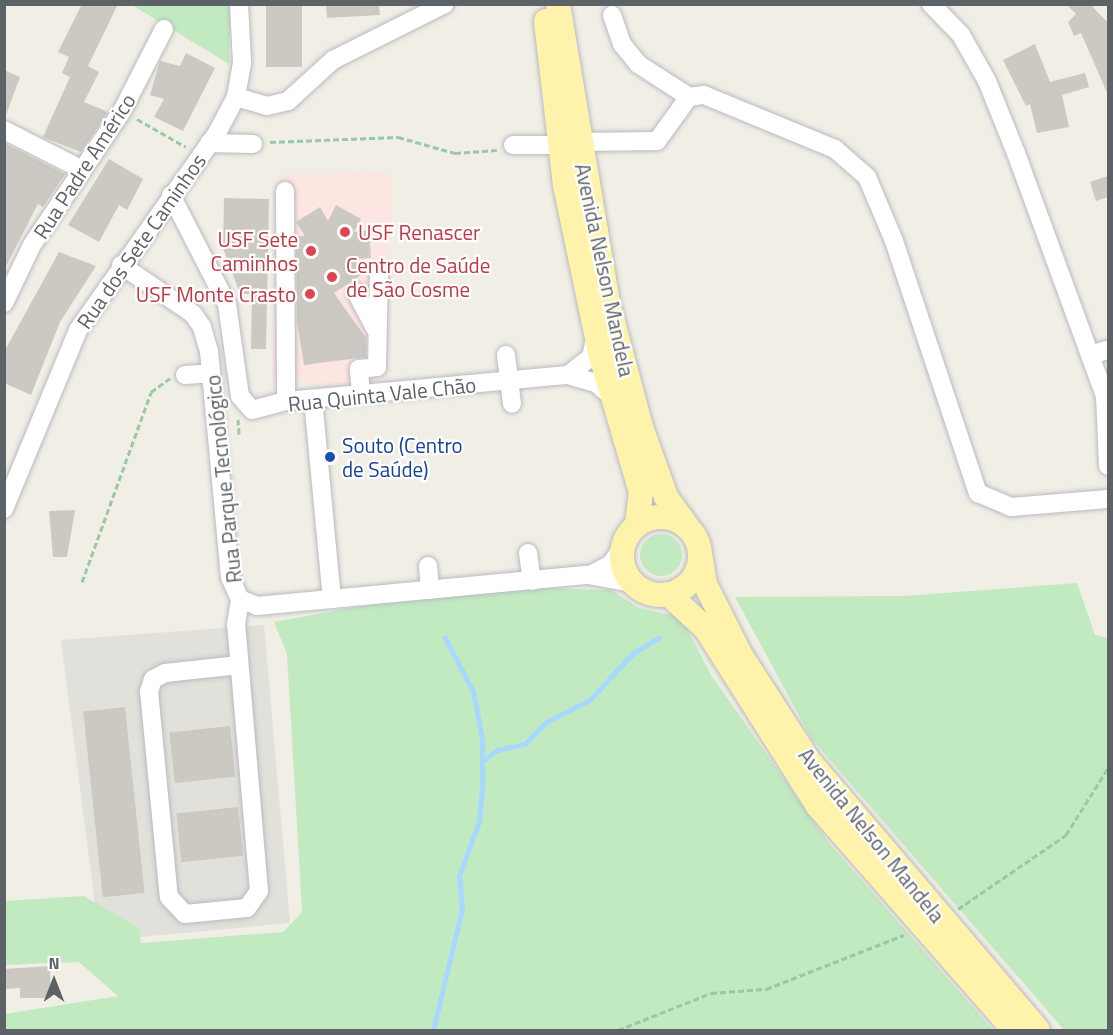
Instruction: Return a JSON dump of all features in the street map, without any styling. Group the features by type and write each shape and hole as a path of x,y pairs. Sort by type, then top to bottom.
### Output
{"main road":[{"name":"Avenida Nelson Mandela","path":"542,4 568,144 596,334 641,492 637,525"},
{"name":"Avenida Nelson Mandela","path":"558,4 570,71 568,144 641,428 666,497 686,525"},
{"path":"662,517 686,525 701,559 691,582 669,594 656,595 633,583 624,566 623,547 637,525 662,517"},
{"name":"Avenida Nelson Mandela","path":"701,559 705,584 740,654 809,761 1038,1030"},
{"name":"Avenida Nelson Mandela","path":"669,594 706,629 818,806 1014,1030"}],"street":[{"name":"Rua dos Sete Caminhos","path":"4,509 78,330 121,265 205,149 236,98 242,63 239,4"},
{"path":"236,98 267,106 288,101 333,60 445,4"},
{"path":"566,4 570,71"},
{"path":"931,4 961,35 987,81 1090,355 1107,407 1108,466"},
{"path":"612,15 622,44 638,63 688,97 704,95 787,125 835,149 867,177 894,241 978,494 1011,507 1108,499"},
{"name":"Rua Padre Américo","path":"4,303 32,245 122,111 164,29"},
{"path":"513,145 657,141 688,97"},
{"path":"4,130 81,169"},
{"path":"205,149 253,144"},
{"path":"285,191 286,401"},
{"name":"Rua Quinta Vale Chão","path":"171,195 227,304 243,405 267,410 286,401 568,375 596,383 613,398"},
{"name":"Rua Parque Tecnológico","path":"121,265 193,314 202,327 211,373 230,576 240,599 257,606 588,575 633,583"},
{"path":"361,394 359,369 376,367 379,272"},
{"path":"356,292 377,332"},
{"path":"568,375 591,357 596,334"},
{"path":"1090,355 1108,350"},
{"path":"506,355 512,404"},
{"path":"185,375 211,373"},
{"path":"313,399 332,599"},
{"name":"Rua Parque Tecnológico","path":"588,575 610,565 623,547"},
{"path":"528,553 531,580"},
{"path":"428,566 430,590"},
{"path":"239,665 165,673 153,679 149,691 169,897 185,914 247,908 259,891 239,665 240,599"}],"path":[{"path":"122,111 205,149"},
{"path":"253,144 398,137 472,154 513,145"},
{"path":"82,582 151,392 163,381 185,375"},
{"path":"238,414 239,435"},
{"path":"951,913 1066,835 1108,768"},
{"path":"618,1030 711,993 766,989 912,932"}],"shaded area":[{"name":"Centro de Saúde de São Cosme","path":"391,173 388,380 314,386 303,378 272,379 278,175"},
{"path":"264,625 290,923 119,939 96,912 61,640"}],"green space":[{"path":"132,5 230,5 229,64 196,44"},
{"path":"661,534 676,540 682,555 676,570 661,576 646,570 640,555 646,540"},
{"path":"1077,583 1095,635 1108,638 1108,1030 1064,1030 811,738 735,597 905,596"},
{"path":"535,588 611,590 639,608 681,617 711,675 829,843 993,1030 5,1030 5,1014 118,996 79,962 5,965 4,901 84,896 139,928 141,943 283,932 302,912 287,654 274,622 439,592"}],"building":[{"path":"82,4 118,4 88,66 99,72 84,102 108,112 81,152 43,137 70,77 62,73 69,57 58,52"},
{"path":"266,4 302,4 302,67 266,67"},
{"path":"326,4 379,4 380,15 327,18"},
{"path":"1066,4 1090,4 1108,23 1108,95 1081,33 1074,36 1068,22 1076,14"},
{"path":"1035,44 1050,82 1085,73 1089,87 1062,95 1069,127 1037,133 1030,104 1026,106 1003,60"},
{"path":"186,53 215,68 183,131 154,117 164,99 150,95 160,61 180,66"},
{"path":"4,70 20,77 6,115 4,115"},
{"path":"6,144 65,174 43,207 38,204 4,270"},
{"path":"109,159 143,179 127,210 119,205 99,242 68,225"},
{"path":"1108,176 1108,197 1096,201 1090,182"},
{"path":"224,198 269,199 266,349 251,349 252,294 240,294 223,248"},
{"path":"336,205 361,219 354,232 369,230 371,258 354,259 364,273 334,293 366,338 366,357 304,365 297,321 296,236 305,236 296,222 320,207 328,221"},
{"path":"59,252 96,266 60,322 31,395 4,383 4,352"},
{"path":"75,510 67,557 53,557 49,511"},
{"path":"125,707 145,893 103,897 83,711"},
{"path":"230,726 235,777 175,783 169,732"},
{"path":"238,807 243,856 181,862 176,813"},
{"path":"50,966 51,998 20,998 20,988 4,989 4,969"}],"waterway":[{"path":"433,1030 462,909 459,876 479,822 482,784 482,739 473,692 445,638"},
{"path":"482,761 497,750 525,744 546,722 590,700 632,654 659,638"}],"place":[{"name":"USF Renascer","path":"345,232"},
{"name":"USF Sete Caminhos","path":"311,251"},
{"name":"Centro de Saúde de São Cosme","path":"332,277"},
{"name":"USF Monte Crasto","path":"310,294"},
{"name":"Souto (Centro de Saúde)","path":"330,457"}]}
